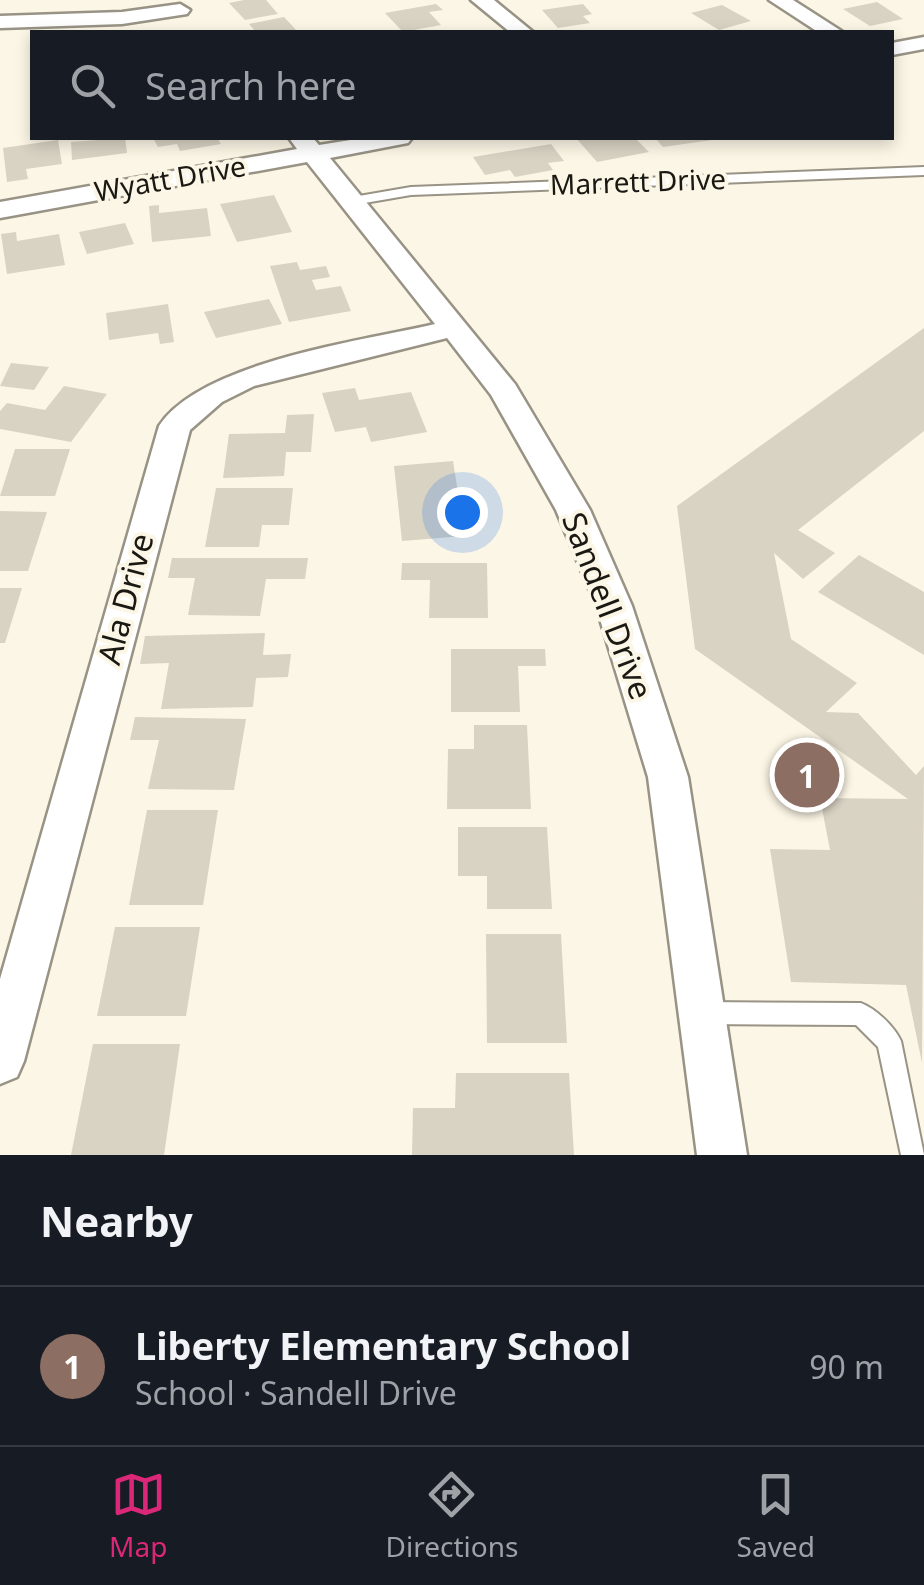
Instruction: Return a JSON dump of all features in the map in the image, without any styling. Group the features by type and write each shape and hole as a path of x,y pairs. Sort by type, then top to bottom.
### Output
{"street":[{"path":"481,0 519,30"},
{"path":"779,0 829,30"},
{"path":"0,22 122,18 181,10"},
{"path":"894,49 924,43"},
{"name":"Wyatt Drive","path":"0,210 308,145 374,140"},
{"name":"Sandell Drive","path":"308,145 504,391 574,510 614,606 668,777 722,1155"},
{"name":"Ala Drive","path":"0,1061 175,426 211,395 244,379 454,328"}],"lane":[{"name":"Marrett Drive","path":"354,201 411,191 924,172"},
{"path":"702,1013 861,1014 889,1041 913,1155"}],"building":[{"path":"266,0 278,14 245,20 229,3"},
{"path":"877,2 903,19 870,26 843,9"},
{"path":"436,4 443,10 429,12 441,25 414,30 401,30 385,13"},
{"path":"583,4 592,14 583,16 590,23 558,28 542,10"},
{"path":"722,5 751,21 719,30 691,13"},
{"path":"284,17 296,30 254,30 249,24"},
{"path":"58,140 62,164 26,169 28,179 7,182 3,148"},
{"path":"125,140 127,153 72,160 71,142"},
{"path":"154,140 218,140 221,144 180,151 177,144 158,147"},
{"path":"578,140 637,140 649,152 597,162"},
{"path":"657,140 712,140 663,147"},
{"path":"551,144 564,161 548,163 553,170 515,177 510,170 485,175 473,157"},
{"path":"274,195 292,232 237,242 220,204"},
{"path":"159,205 159,213 207,208 211,236 152,242 149,206"},
{"path":"125,223 134,244 87,254 79,232"},
{"path":"16,232 17,241 59,234 65,265 7,274 1,234"},
{"path":"297,262 300,270 326,266 330,277 312,280 316,290 341,286 351,311 289,322 270,266"},
{"path":"269,299 282,324 216,338 204,312"},
{"path":"168,304 174,342 160,344 158,333 109,340 106,313"},
{"path":"924,328 924,431 798,530 835,553 803,579 774,553 791,639 857,683 826,712 858,713 916,775 924,766 922,1063 906,985 791,982 770,849 830,850 820,798 908,799 695,649 677,506"},
{"path":"11,363 49,367 34,390 0,386"},
{"path":"64,386 107,394 71,442 0,429 0,411 7,403 45,410"},
{"path":"355,388 359,400 411,392 427,432 371,442 366,427 335,432 322,393"},
{"path":"314,414 311,452 286,452 284,476 223,478 229,434 285,433 287,415"},
{"path":"15,449 70,449 55,496 0,496"},
{"path":"453,461 465,536 402,541 394,466"},
{"path":"216,488 293,488 289,525 262,525 259,547 205,547"},
{"path":"0,511 47,512 28,571 0,571"},
{"path":"859,555 924,592 924,655 818,592"},
{"path":"172,558 308,558 305,579 266,579 260,616 188,615 195,578 168,578"},
{"path":"402,563 487,563 488,618 429,618 430,580 401,580"},
{"path":"0,588 22,588 5,643 0,643"},
{"path":"265,633 263,655 291,654 288,677 256,678 253,707 161,709 169,663 140,664 145,636"},
{"path":"451,649 545,649 546,666 518,666 520,712 451,712"},
{"path":"135,717 246,719 234,790 148,789 159,740 130,740"},
{"path":"474,725 527,725 531,809 447,809 448,749 474,749"},
{"path":"147,810 218,810 203,905 129,905"},
{"path":"458,827 547,827 552,909 487,909 487,876 458,876"},
{"path":"115,927 200,927 186,1016 97,1016"},
{"path":"486,934 561,934 567,1043 487,1043"},
{"path":"93,1044 180,1044 164,1155 71,1155"},
{"path":"456,1073 569,1073 574,1155 412,1155 413,1108 455,1108"}],"place":[{"name":"Liberty Elementary School","path":"807,775"}]}
